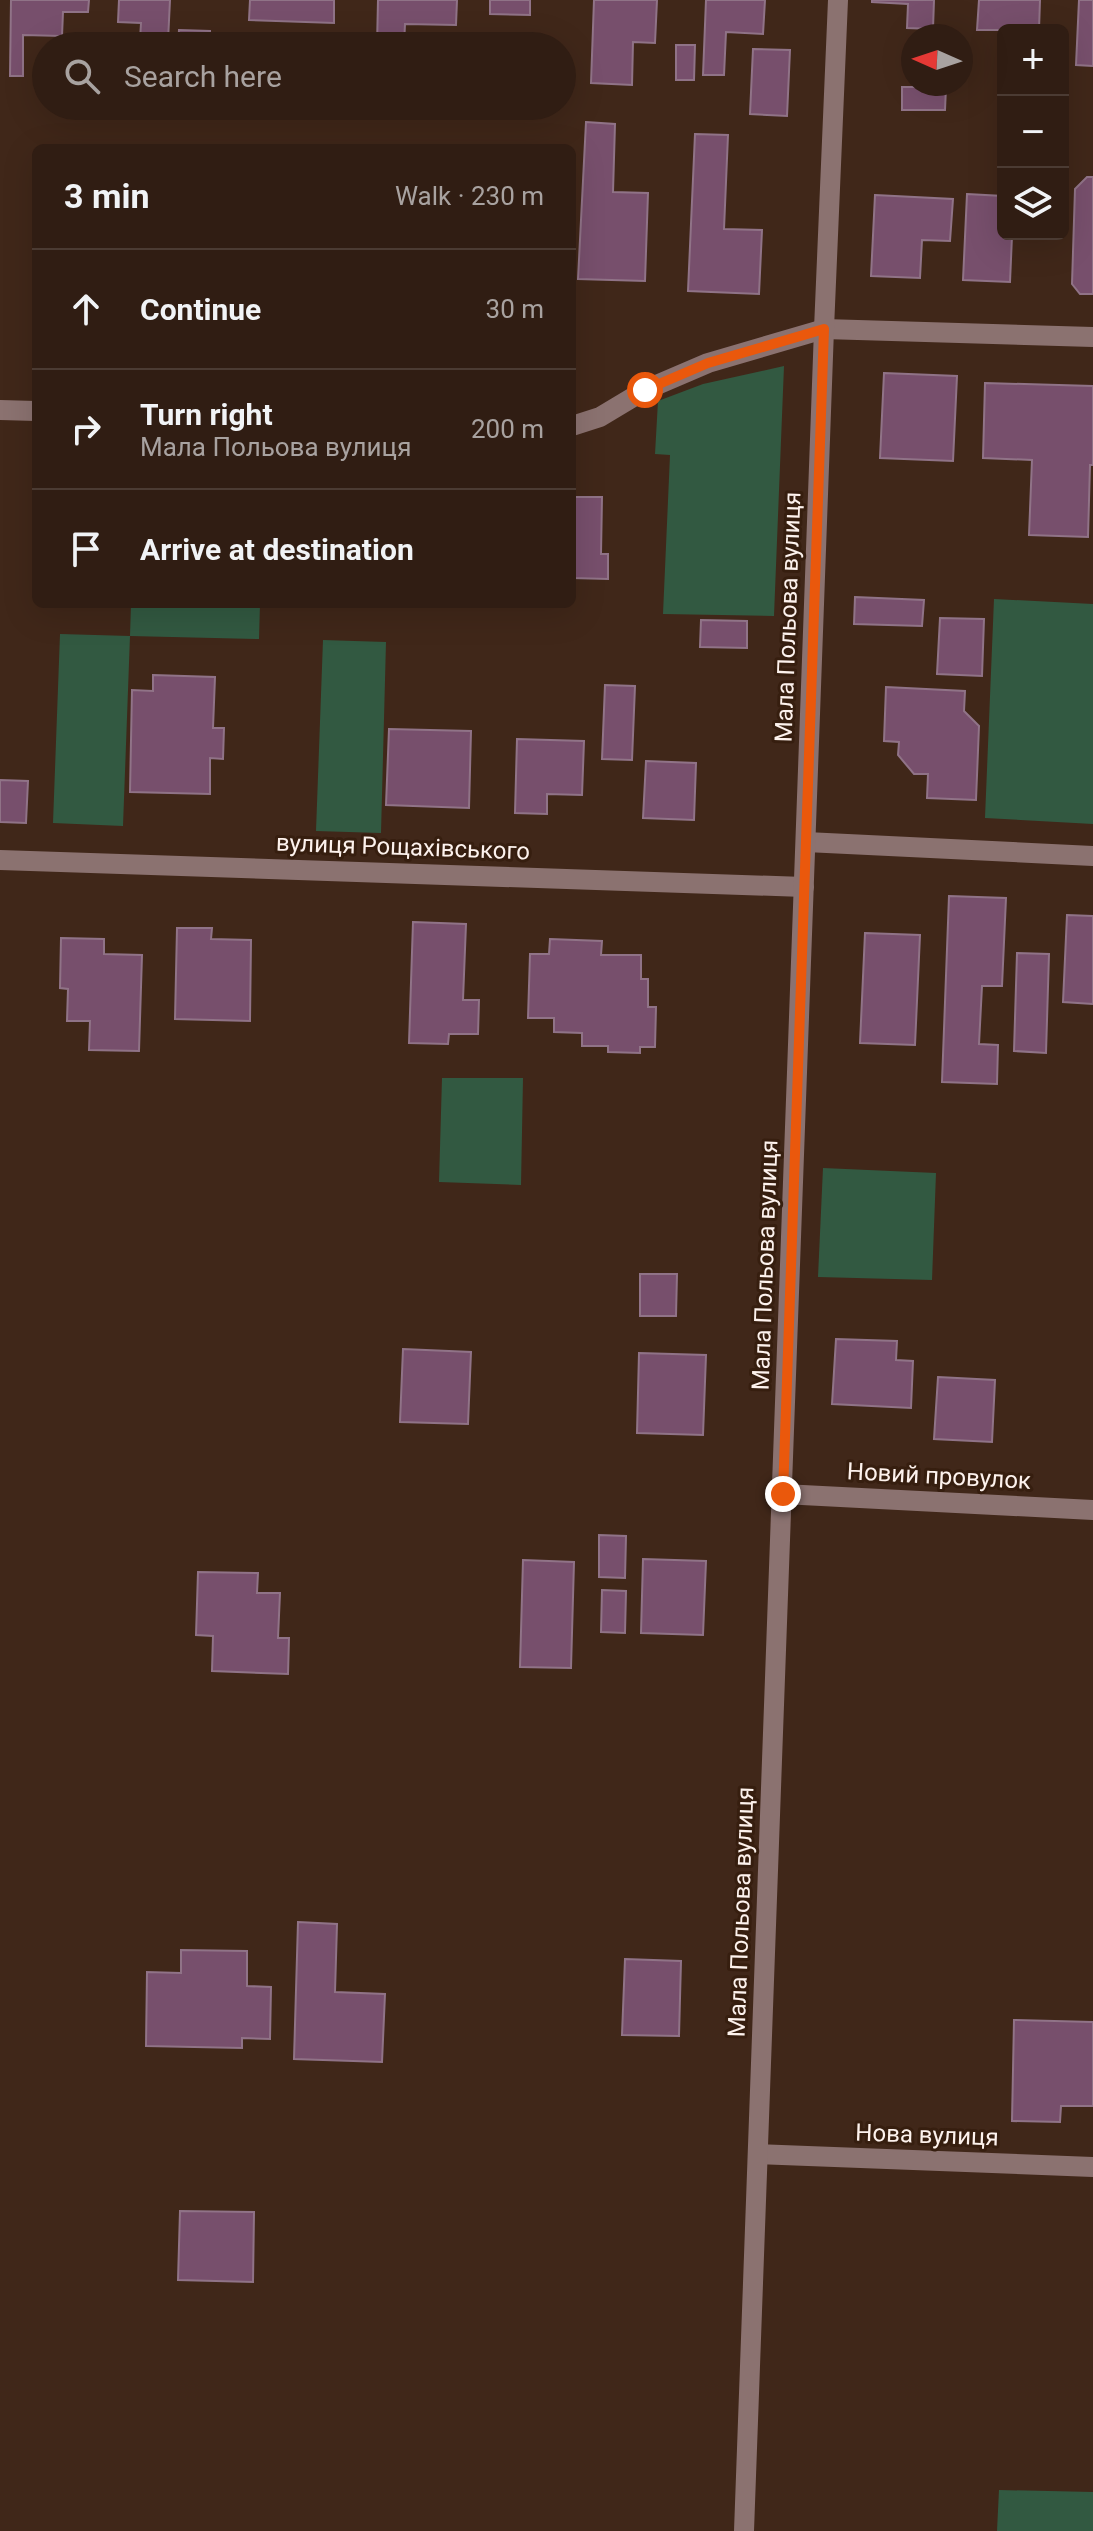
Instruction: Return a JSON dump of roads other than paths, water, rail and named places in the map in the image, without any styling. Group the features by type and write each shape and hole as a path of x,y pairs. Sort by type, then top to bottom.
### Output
{"street":[{"name":"Мала Польова вулиця","path":"744,2531 838,0"},
{"path":"576,425 600,417 645,390 708,363 824,329 1093,337"},
{"path":"0,410 32,411"},
{"path":"806,842 1093,856"},
{"name":"вулиця Рощахівського","path":"0,860 804,887"},
{"name":"Новий провулок","path":"783,1494 1093,1510"},
{"name":"Нова вулиця","path":"758,2154 1093,2167"}]}
